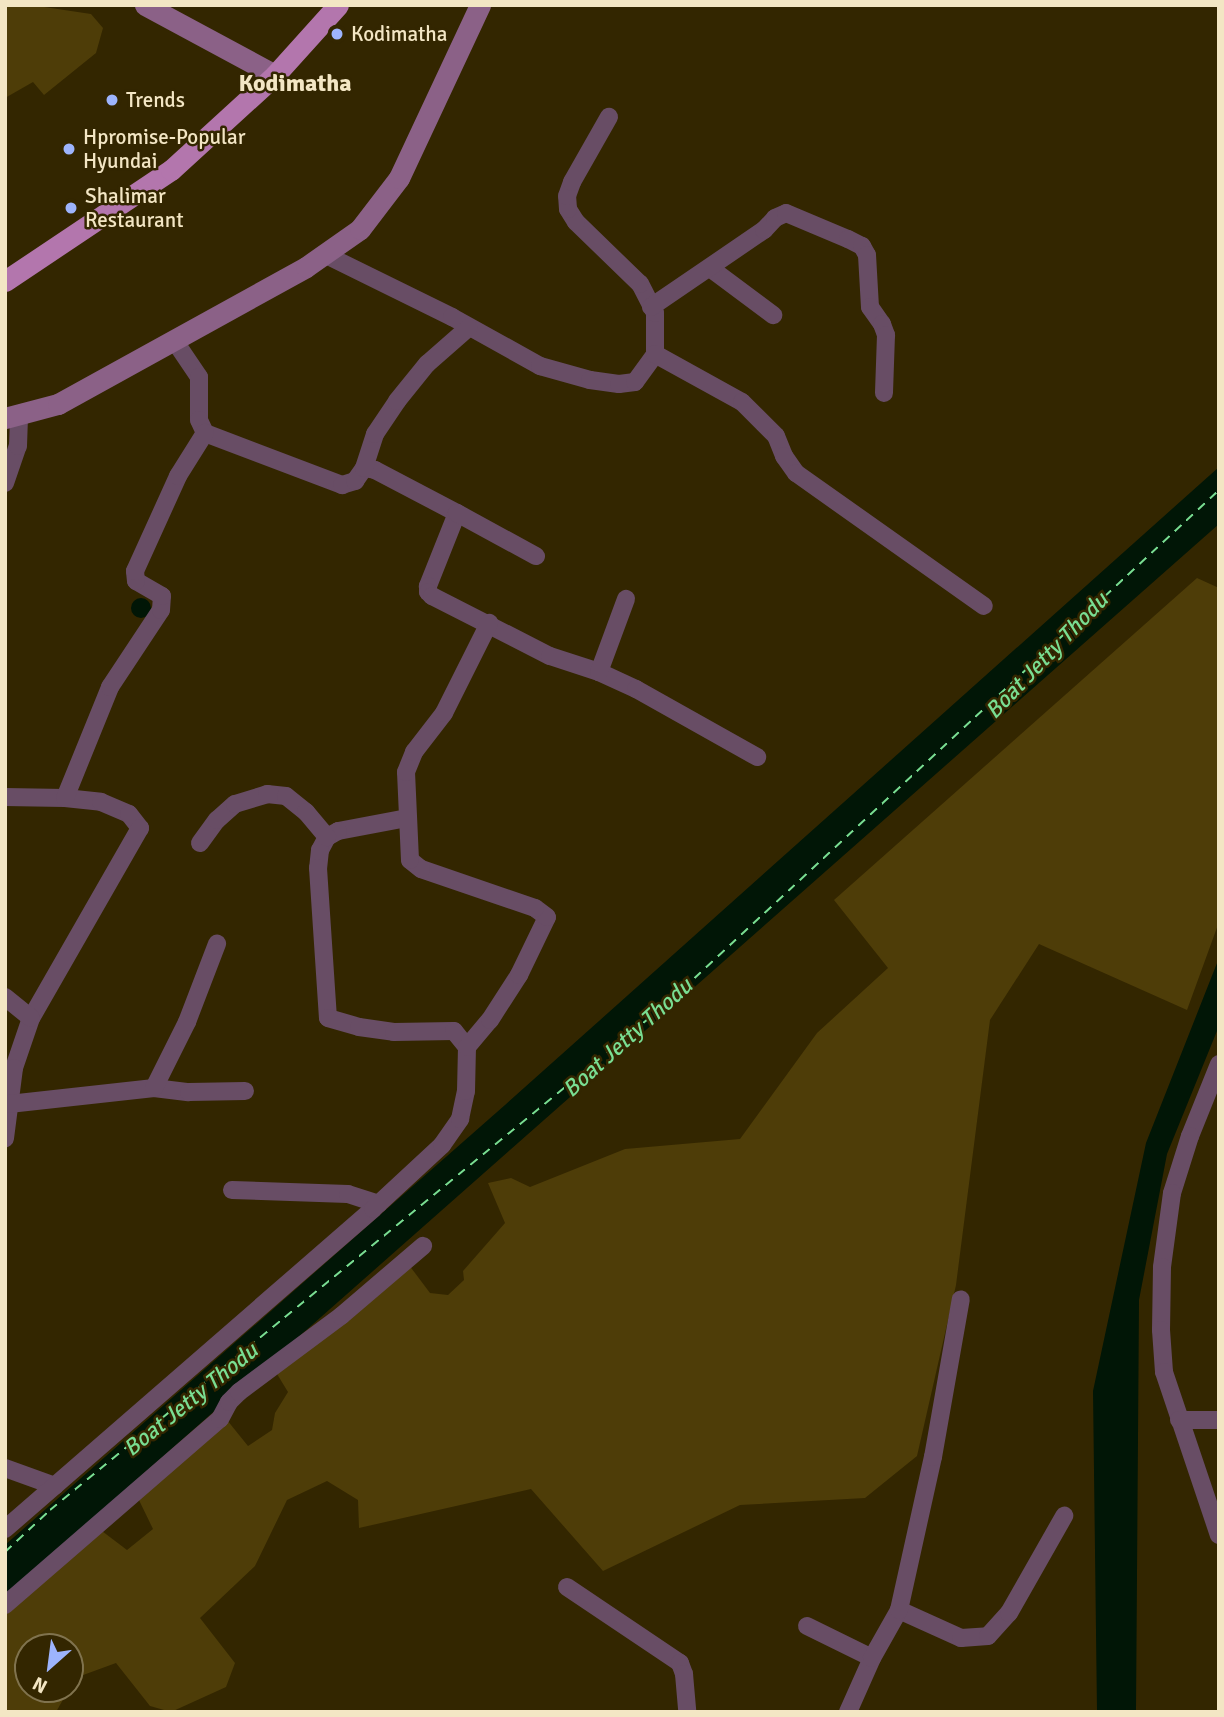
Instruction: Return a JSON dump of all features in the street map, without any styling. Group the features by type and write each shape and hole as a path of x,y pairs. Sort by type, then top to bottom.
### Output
{"highway":[{"path":"5,281 171,170 275,75 338,5"}],"main road":[{"path":"145,5 275,75"},
{"path":"12,416 58,404 324,254 359,229 399,178 480,5"}],"street":[{"path":"324,254 540,366 609,383 635,382 655,354 657,341 651,307 640,284 576,222 568,209 567,197 572,182 609,117"},
{"path":"651,307 764,230 775,218 786,213 862,246 867,255 870,307 886,335 884,393"},
{"path":"710,268 774,314"},
{"path":"174,340 200,377 198,420 205,433 342,485 355,481 365,468 374,434 397,401 427,364 468,328"},
{"path":"655,354 742,402 776,436 784,457 796,473 984,606"},
{"path":"5,483 18,446 12,416"},
{"path":"65,798 110,687 161,610 162,596 136,581 135,571 178,476 205,433"},
{"path":"365,468 389,476 536,556"},
{"path":"457,513 428,592 550,656 599,672 677,711 757,758"},
{"path":"599,672 626,599"},
{"path":"5,1529 378,1204 442,1145 460,1119 466,1091 467,1046 490,1020 519,975 547,917 535,908 421,869 410,860 406,772 414,752 444,713 489,623"},
{"path":"200,843 217,820 235,804 267,794 286,796 306,813 327,837"},
{"path":"5,797 65,798 101,802 129,814 140,828 32,1018 14,1068 5,1138"},
{"path":"407,818 352,827 327,837 320,850 318,868 328,1018 359,1027 394,1032 454,1031 467,1046"},
{"path":"154,1088 187,1022 217,944"},
{"path":"5,997 32,1018"},
{"path":"1219,1064 1190,1136 1172,1193 1162,1267 1164,1372 1219,1535"},
{"path":"9,1104 154,1088 189,1092 245,1091"},
{"path":"232,1189 348,1194 378,1204"},
{"path":"5,1605 220,1419 229,1402 239,1392 341,1316 423,1246"},
{"path":"848,1712 872,1658 899,1611 933,1457 961,1299"},
{"path":"1178,1420 1219,1420"},
{"path":"5,1468 55,1486"},
{"path":"899,1611 961,1638 988,1636 1009,1613 1064,1516"},
{"path":"567,1587 680,1664 684,1674 687,1712"},
{"path":"807,1626 872,1658"}],"shaded area":[{"path":"5,5 31,5 91,14 103,28 96,53 44,95 33,82 5,98"},
{"path":"1197,578 1219,588 1219,922 1187,1010 1039,944 990,1020 956,1285 917,1456 865,1498 740,1505 603,1571 531,1489 359,1528 358,1500 327,1481 287,1500 255,1566 200,1618 235,1663 226,1687 171,1712 150,1706 116,1663 84,1675 84,1633 14,1633 14,1703 61,1703 56,1712 5,1712 5,1613 98,1528 127,1550 153,1529 137,1496 227,1420 248,1446 272,1430 275,1413 288,1392 277,1374 409,1265 430,1293 448,1295 464,1280 463,1271 505,1223 488,1183 511,1178 530,1187 625,1149 740,1139 817,1033 888,968 834,900"}],"water":[{"name":"Boat Jetty Thodu","path":"1219,467 1219,524 5,1596 5,1545 505,1105"},
{"path":"137,598 145,598 151,608 145,618 137,618 131,612 131,604"},
{"path":"1219,958 1219,1026 1167,1154 1139,1300 1136,1712 1097,1712 1093,1391 1146,1143"}],"ferry route":[{"path":"5,1552 50,1510 671,1000 1219,490"}],"place":[{"name":"Kodimatha","path":"337,34"},
{"name":"Trends","path":"112,100"},
{"name":"Hpromise-Popular Hyundai","path":"69,149"},
{"name":"Shalimar Restaurant","path":"71,208"}],"district":[{"name":"Kodimatha","path":"295,84"}]}
